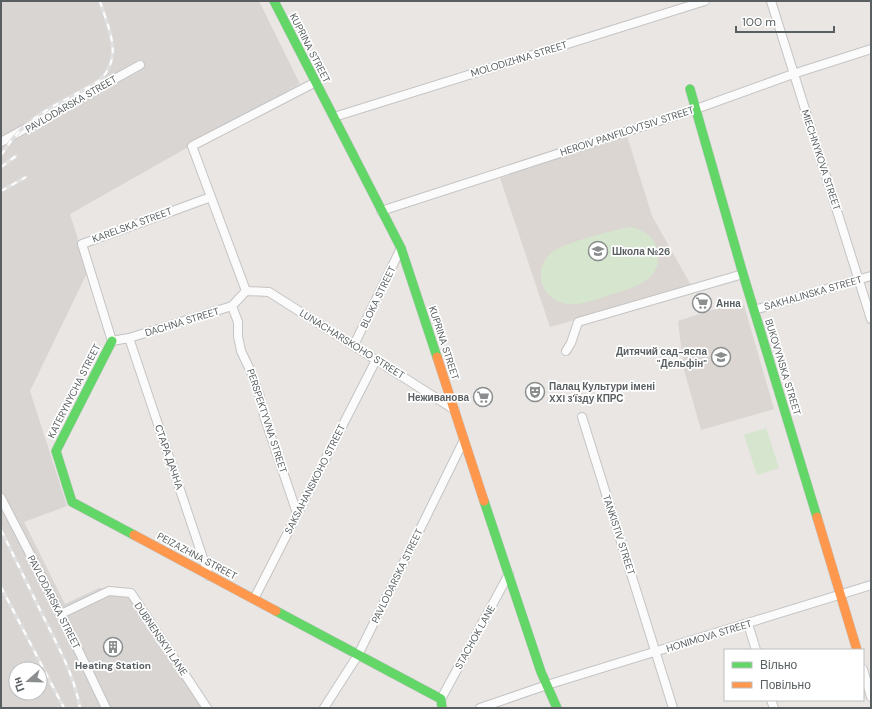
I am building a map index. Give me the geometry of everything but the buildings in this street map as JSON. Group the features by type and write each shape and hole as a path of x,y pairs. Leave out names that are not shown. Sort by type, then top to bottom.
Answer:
{"street":[{"name":"KUPRINA STREET","path":"274,1 381,211 402,248 541,672 557,708"},
{"name":"MOLODIZHNA STREET","path":"334,117 706,1"},
{"name":"MIECHNYKOVA STREET","path":"771,1 871,319"},
{"name":"HEROIV PANFILOVTSIV STREET","path":"381,211 696,109 793,74 871,49"},
{"name":"PAVLODARSKA STREET","path":"1,142 140,65"},
{"path":"246,291 192,146 316,82"},
{"name":"BUKOVYNSKA STREET","path":"690,89 743,274 842,595 857,649"},
{"name":"KARELSKA STREET","path":"112,341 82,244 211,197"},
{"name":"BLOKA STREET","path":"354,345 402,248"},
{"path":"566,351 571,343 578,322 743,274"},
{"name":"SAKHALINSKA STREET","path":"754,310 871,276"},
{"name":"DACHNA STREET","path":"112,341 129,338 232,306 246,291"},
{"name":"LUNACHARSKOHO STREET","path":"246,291 269,292 455,410"},
{"name":"PERSPEKTYVNA STREET","path":"232,306 238,322 238,336 241,351 251,372 260,397 265,419 298,513"},
{"name":"СТАРА ДАЧНА","path":"129,338 209,576"},
{"name":"KATERYNYCHA STREET","path":"56,451 112,341"},
{"name":"SAKSAHANSKOHO STREET","path":"254,599 376,360"},
{"name":"TANKISTIV STREET","path":"582,417 673,708"},
{"name":"PAVLODARSKA STREET","path":"324,708 358,655 464,440"},
{"name":"PEIZAZHNA STREET","path":"56,451 72,502 358,655 442,703"},
{"name":"PAVLODARSKA STREET","path":"1,498 61,614 106,708"},
{"name":"STACHOK LANE","path":"442,703 509,574"},
{"name":"HONIMOVA STREET","path":"480,708 547,685 871,585"},
{"name":"DUBNENSKYI LANE","path":"61,614 109,592 130,593 207,708"},
{"path":"748,624 756,649"},
{"path":"864,674 871,698"}],"shaded area":[{"path":"1,1 259,1 300,84 70,214 88,271 30,391 67,506 24,522 65,604 99,588 131,591 209,708 1,708"},
{"name":"Школа №26","path":"627,136 652,216 692,287 550,327 500,178"},
{"name":"Дитячий сад-ясла \"Дельфін\"","path":"733,305 744,305 774,409 701,430 684,370 678,321 708,311"}],"green space":[{"path":"631,227 647,234 656,244 658,260 656,269 645,281 636,286 577,304 566,304 557,301 544,288 541,280 541,271 544,262 556,249 576,241"},
{"path":"766,428 779,468 757,475 744,435"}],"railway":[{"path":"1,155 14,137 34,118 100,80 107,71 113,52 110,32 100,1"},
{"path":"1,167 16,156"},
{"path":"1,191 26,177"},
{"path":"1,530 63,656 75,687 80,708"},
{"path":"1,587 64,708"}],"traffic: fast":[{"path":"274,1 401,248 437,357"},
{"path":"690,89 743,274 817,517"},
{"path":"112,341 56,451 72,502 134,535"},
{"path":"484,501 541,672 557,708"},
{"path":"276,611 441,699 442,708"}],"traffic: slow":[{"path":"437,357 484,501"},
{"path":"817,517 857,649"},
{"path":"134,535 276,611"}],"place":[{"name":"Школа №26","path":"598,251"},
{"name":"Анна","path":"702,303"},
{"name":"Дитячий сад-ясла \"Дельфін\"","path":"721,357"},
{"name":"Палац Культури імені XXI з'їзду КПРС","path":"535,392"},
{"name":"Неживанова","path":"483,397"},
{"name":"Heating Station","path":"113,647"}]}
